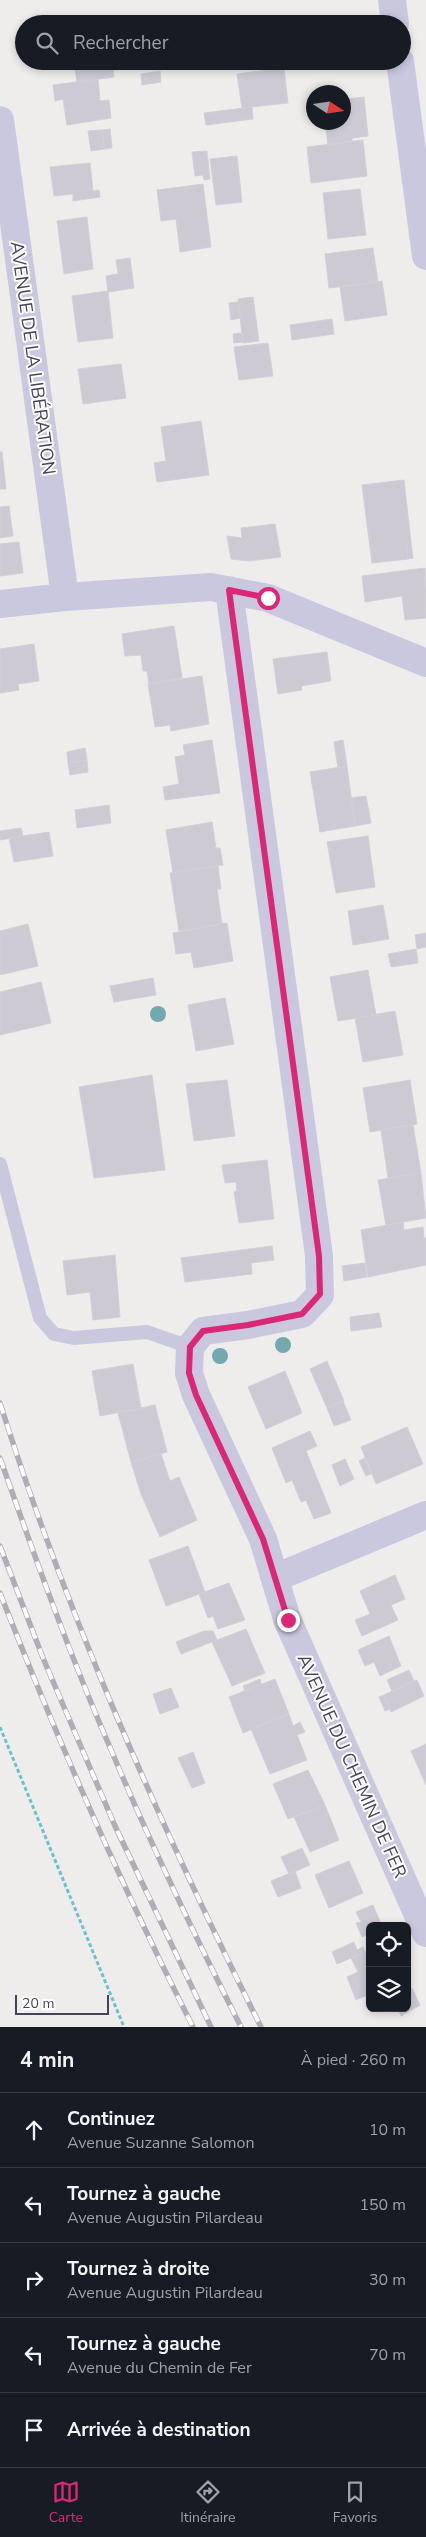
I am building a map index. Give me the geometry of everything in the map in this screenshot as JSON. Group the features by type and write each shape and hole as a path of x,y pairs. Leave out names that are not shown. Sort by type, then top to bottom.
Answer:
{"street":[{"path":"392,0 394,15"},
{"path":"401,70 426,256"},
{"name":"AVENUE DE LA LIBÉRATION","path":"0,120 65,597"},
{"path":"0,604 65,597 211,587 268,598 426,663"},
{"path":"190,1347 203,1331 248,1325 302,1314 320,1294 318,1246 229,590"},
{"name":"AVENUE DU CHEMIN DE FER","path":"190,1347 189,1373 196,1395 263,1539 288,1620 426,1933"},
{"path":"275,1578 426,1515"}],"lane":[{"path":"0,1164 40,1318 54,1334 74,1338 147,1332 190,1347"}],"path":[{"path":"0,1727 33,1811 124,2027"}],"building":[{"path":"75,70 113,70 114,77 77,82"},
{"path":"284,70 288,103 242,108 237,74"},
{"path":"160,71 161,82 142,85 141,74"},
{"path":"98,79 100,101 109,100 111,118 67,125 63,99 55,101 53,85"},
{"path":"364,97 368,136 352,138 352,142 328,145 326,130 351,130 351,99"},
{"path":"252,107 253,119 206,125 204,113"},
{"path":"110,129 112,148 105,149 102,130"},
{"path":"102,130 105,149 91,151 88,131"},
{"path":"363,140 367,176 311,183 307,147"},
{"path":"207,151 210,179 204,180 203,175 195,176 192,152"},
{"path":"237,156 242,202 216,205 210,159"},
{"path":"90,163 93,191 99,190 100,197 73,201 73,194 54,196 50,167"},
{"path":"203,184 211,247 180,252 176,219 161,221 157,190"},
{"path":"360,189 366,235 328,239 323,193"},
{"path":"87,217 93,269 64,274 57,221"},
{"path":"373,248 378,282 329,288 325,254"},
{"path":"130,258 134,288 108,292 106,276 118,274 116,260"},
{"path":"382,281 387,315 345,321 340,287"},
{"path":"108,291 113,338 78,342 72,296"},
{"path":"253,297 259,341 243,343 238,299"},
{"path":"238,302 240,318 231,320 229,303"},
{"path":"332,319 334,334 292,340 290,325"},
{"path":"242,333 243,342 234,343 233,334"},
{"path":"268,343 273,376 239,380 234,347"},
{"path":"121,364 126,398 83,404 78,369"},
{"path":"201,421 209,475 157,482 154,463 166,461 161,427"},
{"path":"0,452 2,452 6,489 0,489"},
{"path":"404,480 411,542 406,543 408,559 372,563 362,485"},
{"path":"9,506 13,536 0,538 0,507"},
{"path":"275,524 281,557 249,561 231,559 227,536 242,538 241,528"},
{"path":"19,542 23,573 0,576 0,544"},
{"path":"411,542 413,558 408,559 406,543"},
{"path":"425,568 426,618 405,620 402,596 365,602 362,576"},
{"path":"174,626 182,678 149,684 147,671 143,671 141,655 125,656 122,634"},
{"path":"34,644 39,681 18,684 19,690 0,693 0,649"},
{"path":"327,652 331,681 301,686 302,690 278,694 273,659"},
{"path":"202,676 209,724 171,731 170,725 155,727 148,684"},
{"path":"212,740 220,793 165,800 163,787 179,784 175,757 185,755 183,745"},
{"path":"343,740 347,766 338,768 334,742"},
{"path":"85,748 87,760 68,763 67,752"},
{"path":"87,760 88,772 70,775 68,763"},
{"path":"347,766 355,826 320,832 310,772"},
{"path":"366,796 371,823 355,826 351,798"},
{"path":"109,805 111,823 77,828 75,810"},
{"path":"212,822 216,848 220,848 223,865 173,873 166,830"},
{"path":"21,828 23,836 0,840 0,831"},
{"path":"49,832 53,856 14,862 9,838"},
{"path":"368,836 375,887 336,893 327,842"},
{"path":"218,866 221,889 217,889 222,924 179,931 170,873"},
{"path":"383,905 389,939 353,945 348,911"},
{"path":"227,923 233,961 194,968 191,952 176,954 173,933"},
{"path":"28,924 38,966 0,975 0,931"},
{"path":"426,933 426,947 417,949 415,935"},
{"path":"416,949 418,963 391,967 388,954"},
{"path":"368,970 376,1015 338,1021 330,977"},
{"path":"153,978 156,995 114,1002 110,986"},
{"path":"41,982 51,1023 0,1035 0,992"},
{"path":"225,998 234,1044 196,1051 188,1005"},
{"path":"395,1011 403,1055 363,1062 355,1018"},
{"path":"152,1075 165,1170 94,1178 79,1087"},
{"path":"227,1080 235,1136 194,1141 186,1084"},
{"path":"410,1080 417,1124 370,1132 363,1088"},
{"path":"413,1125 421,1173 388,1178 381,1130"},
{"path":"267,1160 274,1219 239,1223 234,1192 237,1191 236,1182 225,1183 222,1165"},
{"path":"421,1173 426,1218 386,1225 378,1180"},
{"path":"403,1222 404,1230 423,1227 424,1238 426,1238 426,1265 368,1277 361,1230"},
{"path":"272,1246 274,1260 251,1263 252,1274 185,1282 181,1258"},
{"path":"115,1255 120,1317 93,1320 90,1292 67,1295 63,1261"},
{"path":"365,1263 367,1277 344,1281 342,1266"},
{"path":"379,1313 382,1327 351,1331 350,1317"},
{"path":"327,1361 344,1401 327,1408 310,1369"},
{"path":"133,1364 141,1408 100,1416 92,1371"},
{"path":"285,1371 302,1413 266,1429 248,1387"},
{"path":"343,1401 351,1420 334,1426 327,1408"},
{"path":"155,1405 167,1452 131,1462 118,1413"},
{"path":"407,1427 423,1464 376,1484 361,1447"},
{"path":"310,1431 317,1446 306,1451 331,1513 314,1519 306,1500 301,1502 292,1480 286,1483 272,1448"},
{"path":"161,1454 170,1481 179,1477 197,1520 160,1537 141,1494 131,1462"},
{"path":"365,1458 371,1474 366,1476 359,1461"},
{"path":"345,1459 354,1479 340,1486 332,1465"},
{"path":"188,1546 205,1592 166,1606 149,1560"},
{"path":"395,1575 405,1599 391,1605 398,1620 362,1636 355,1620 370,1614 360,1591"},
{"path":"229,1583 245,1620 218,1629 213,1616 208,1618 199,1594"},
{"path":"246,1629 265,1673 232,1686 212,1642"},
{"path":"204,1631 213,1631 217,1640 181,1654 176,1642"},
{"path":"389,1636 401,1666 380,1676 374,1662 365,1666 358,1650"},
{"path":"409,1670 414,1681 392,1691 387,1680"},
{"path":"260,1679 261,1684 245,1691 243,1686"},
{"path":"275,1679 289,1714 243,1733 229,1697"},
{"path":"417,1680 424,1696 391,1712 384,1695"},
{"path":"171,1688 179,1707 160,1714 153,1694"},
{"path":"384,1695 390,1709 385,1711 379,1697"},
{"path":"289,1714 293,1726 300,1722 305,1732 297,1735 307,1760 270,1774 251,1729"},
{"path":"426,1744 426,1785 411,1751"},
{"path":"193,1752 205,1783 192,1788 178,1758"},
{"path":"308,1770 325,1805 288,1819 273,1784"},
{"path":"325,1805 339,1840 310,1852 294,1817"},
{"path":"302,1848 310,1865 289,1874 281,1857"},
{"path":"349,1861 363,1893 329,1908 315,1875"},
{"path":"295,1871 301,1888 278,1897 271,1881"},
{"path":"373,1905 380,1922 366,1922 366,1935 362,1937 356,1923 361,1922 356,1912"},
{"path":"354,1942 357,1950 363,1947 365,1952 337,1964 332,1952"},
{"path":"366,1952 366,1996 356,2000 347,1977 358,1972 351,1958"},
{"path":"411,1989 420,2005 411,2010"},
{"path":"400,2012 408,2012 401,2016"}],"railway":[{"path":"0,1403 55,1563 118,1720 187,1875 261,2027"},
{"path":"0,1458 53,1606 127,1787 190,1925 241,2027"},
{"path":"0,1546 43,1658 115,1826 211,2027"},
{"path":"0,1593 44,1703 91,1812 166,1974 193,2027"}],"route":[{"path":"268,598 229,590 319,1256 320,1294 302,1314 248,1325 203,1331 190,1347 189,1373 196,1395 263,1539 288,1620"}]}
